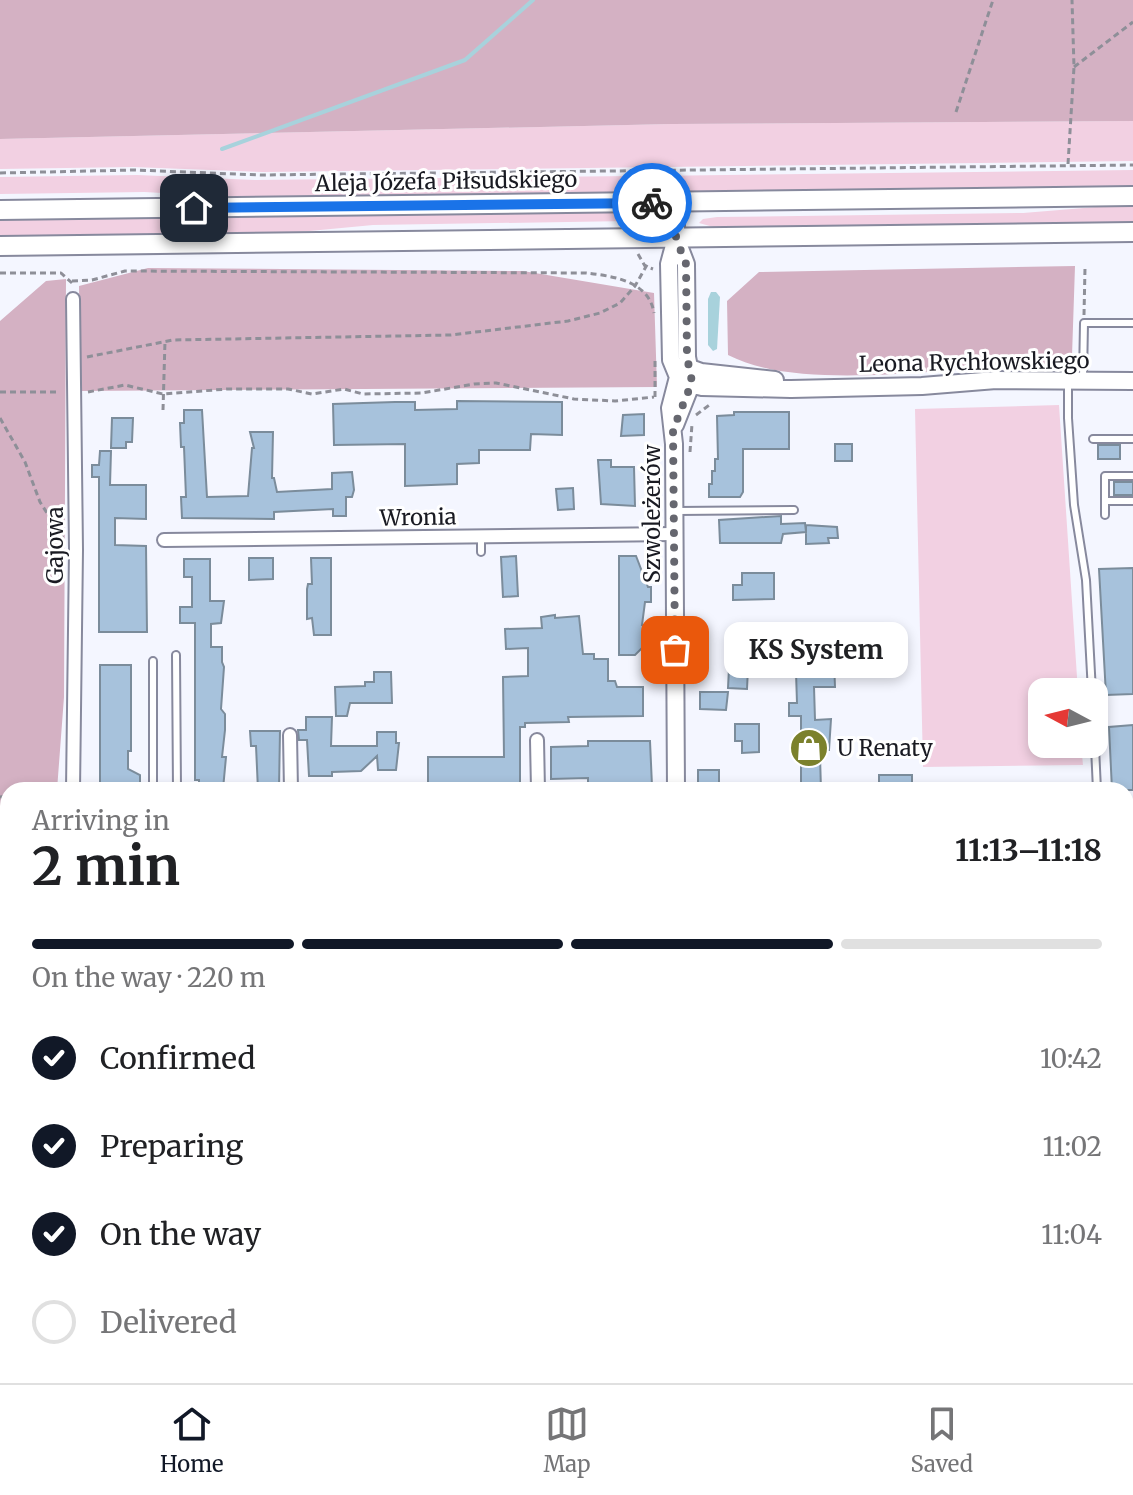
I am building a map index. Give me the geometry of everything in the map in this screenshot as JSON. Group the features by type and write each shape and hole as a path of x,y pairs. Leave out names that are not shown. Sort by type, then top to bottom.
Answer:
{"main road":[{"name":"Aleja Józefa Piłsudskiego","path":"0,210 1133,196"},
{"path":"0,246 1133,232"}],"street":[{"name":"Szwoleżerów","path":"676,203 676,238 669,264 671,360 687,377"},
{"name":"Gajowa","path":"73,299 76,550 73,782"},
{"name":"Leona Rychłowskiego","path":"687,377 701,372 816,386 922,386 996,380 1133,381"},
{"name":"Szwoleżerów","path":"676,782 674,511 668,430 670,408 664,398 687,377"},
{"name":"Szwoleżerów","path":"668,430 679,410 687,377"},
{"name":"Wronia","path":"164,540 674,534"},
{"path":"290,735 291,782"},
{"path":"537,740 538,782"}],"lane":[{"path":"1091,678 1086,580 1074,505 1068,418 1084,323 1133,323"},
{"path":"1093,439 1133,439"},
{"path":"1105,515 1105,476 1133,476"},
{"path":"1106,501 1133,501"},
{"path":"674,511 794,510"},
{"path":"481,535 481,552"},
{"path":"176,655 177,782"},
{"path":"153,661 153,782"},
{"path":"1096,758 1097,782"}],"path":[{"path":"956,112 993,0"},
{"path":"1068,165 1068,124 1074,67 1072,0"},
{"path":"1074,67 1133,22"},
{"path":"0,173 135,170 260,175 1133,165"},
{"path":"637,171 638,193"},
{"path":"644,171 645,193"},
{"path":"638,254 657,272"},
{"path":"73,357 98,357 165,341 475,333 592,315 620,303 647,265"},
{"path":"1084,323 1085,268"},
{"path":"0,273 61,273 72,281 92,280 125,271 586,273 615,277 642,289 652,301 654,313"},
{"path":"72,281 73,299"},
{"path":"163,410 165,341"},
{"path":"0,392 101,391 125,385 163,394 227,389 288,389 312,394 344,389 363,394 422,393 496,383 574,399 615,401 664,398 655,352"},
{"path":"0,418 25,462 40,502 60,535 76,550"}],"shaded area":[{"path":"0,0 1133,0 1133,121 671,124 0,139"},
{"path":"1133,121 1133,161 263,172 133,167 0,169 0,139 671,124"},
{"path":"1133,170 1133,187 647,193 650,176"},
{"path":"137,175 255,180 633,176 633,193 254,198 144,192 0,194 0,177"},
{"path":"1133,204 1133,223 717,228 699,223 703,219 717,217 1023,213"},
{"path":"628,211 628,221 373,225 299,232 0,236 0,219"},
{"path":"1075,266 1072,356 1066,369 1000,368 821,375 787,372 728,355 727,301 759,272"},
{"path":"148,268 523,271 654,293 657,387 80,391 79,286"},
{"path":"66,279 64,697 58,782 0,782 0,321 46,281"},
{"path":"1059,405 1077,678 1028,678 1028,758 1082,758 1083,765 923,767 915,409"}],"water":[{"path":"711,292 716,292 720,297 717,349 713,351 708,345 708,299"}],"building":[{"path":"457,401 562,402 562,435 531,434 530,450 479,450 479,463 457,464 457,484 405,486 405,444 334,445 333,404 415,402 415,410 457,409"},
{"path":"184,410 202,410 207,497 248,496 254,448 250,432 273,432 272,478 277,492 332,489 332,473 352,472 354,490 352,497 346,497 346,516 333,516 333,509 274,512 274,519 182,518 181,497 186,497 180,423 184,423"},
{"path":"734,412 789,412 789,449 743,449 743,492 740,497 709,497 712,471 715,471 715,459 718,459 717,416 734,415"},
{"path":"644,414 644,435 621,436 623,415"},
{"path":"112,418 133,418 132,442 126,442 126,448 111,448"},
{"path":"835,444 852,444 852,461 835,461"},
{"path":"1098,445 1120,445 1120,459 1098,459"},
{"path":"100,451 111,451 110,485 146,485 146,519 115,518 115,545 146,546 147,632 99,632 99,477 92,477 92,465 99,465"},
{"path":"598,460 611,460 611,467 634,467 635,506 601,504"},
{"path":"1114,482 1133,482 1133,495 1114,495"},
{"path":"573,488 574,509 558,510 556,489"},
{"path":"781,516 781,524 805,523 806,532 783,534 781,543 720,543 719,520"},
{"path":"806,525 837,527 838,538 828,538 829,543 806,544"},
{"path":"516,556 518,596 503,597 501,557"},
{"path":"619,556 636,556 648,587 651,587 651,602 645,602 642,625 651,625 651,639 635,655 619,655"},
{"path":"249,558 273,558 273,579 249,580"},
{"path":"311,558 331,558 331,635 314,635 312,618 307,619 307,589 308,584 312,584"},
{"path":"184,559 210,559 210,601 224,601 221,623 211,624 211,647 222,647 224,667 221,709 225,714 224,782 195,780 195,623 180,623 180,607 192,607 192,577 184,577"},
{"path":"1133,568 1133,694 1108,695 1099,569"},
{"path":"742,573 774,573 774,599 733,600 733,585 742,585"},
{"path":"579,616 583,654 594,654 594,659 608,659 608,681 615,681 617,687 643,687 643,716 568,717 569,722 525,723 525,727 520,727 520,782 428,782 428,757 504,757 503,677 528,676 528,648 506,649 505,629 542,628 541,617"},
{"path":"834,660 835,687 814,687 815,720 831,719 829,750 822,750 820,756 821,782 801,782 801,716 789,716 789,703 797,703 796,672 822,671 821,661"},
{"path":"100,665 131,665 131,751 128,751 128,769 140,775 140,782 100,782"},
{"path":"729,668 748,668 747,689 728,688"},
{"path":"374,672 391,672 392,703 350,703 347,716 336,716 335,687 365,686 365,682 374,682"},
{"path":"700,692 728,692 726,710 700,709"},
{"path":"306,717 332,717 331,746 377,746 377,732 396,732 396,743 399,743 396,770 378,770 377,756 361,771 309,776 307,740 299,740 298,730 306,730"},
{"path":"735,724 759,724 759,752 742,753 742,741 735,741"},
{"path":"1133,725 1133,782 1112,782 1109,727"},
{"path":"250,731 280,731 279,782 258,782 256,746 251,746"},
{"path":"588,741 650,741 652,782 551,779 551,747 588,746"},
{"path":"698,770 719,770 719,782 698,782"},
{"path":"879,775 912,775 912,782 879,782"}],"waterway":[{"path":"222,149 465,60 533,0"}],"way so far":[{"path":"652,203 676,203 676,238 686,264 687,362 692,386 679,410 673,430 675,650"}],"place":[{"name":"KS System","path":"675,650"},
{"name":"U Renaty","path":"809,748"}],"route":[{"path":"194,208 652,203"}]}
